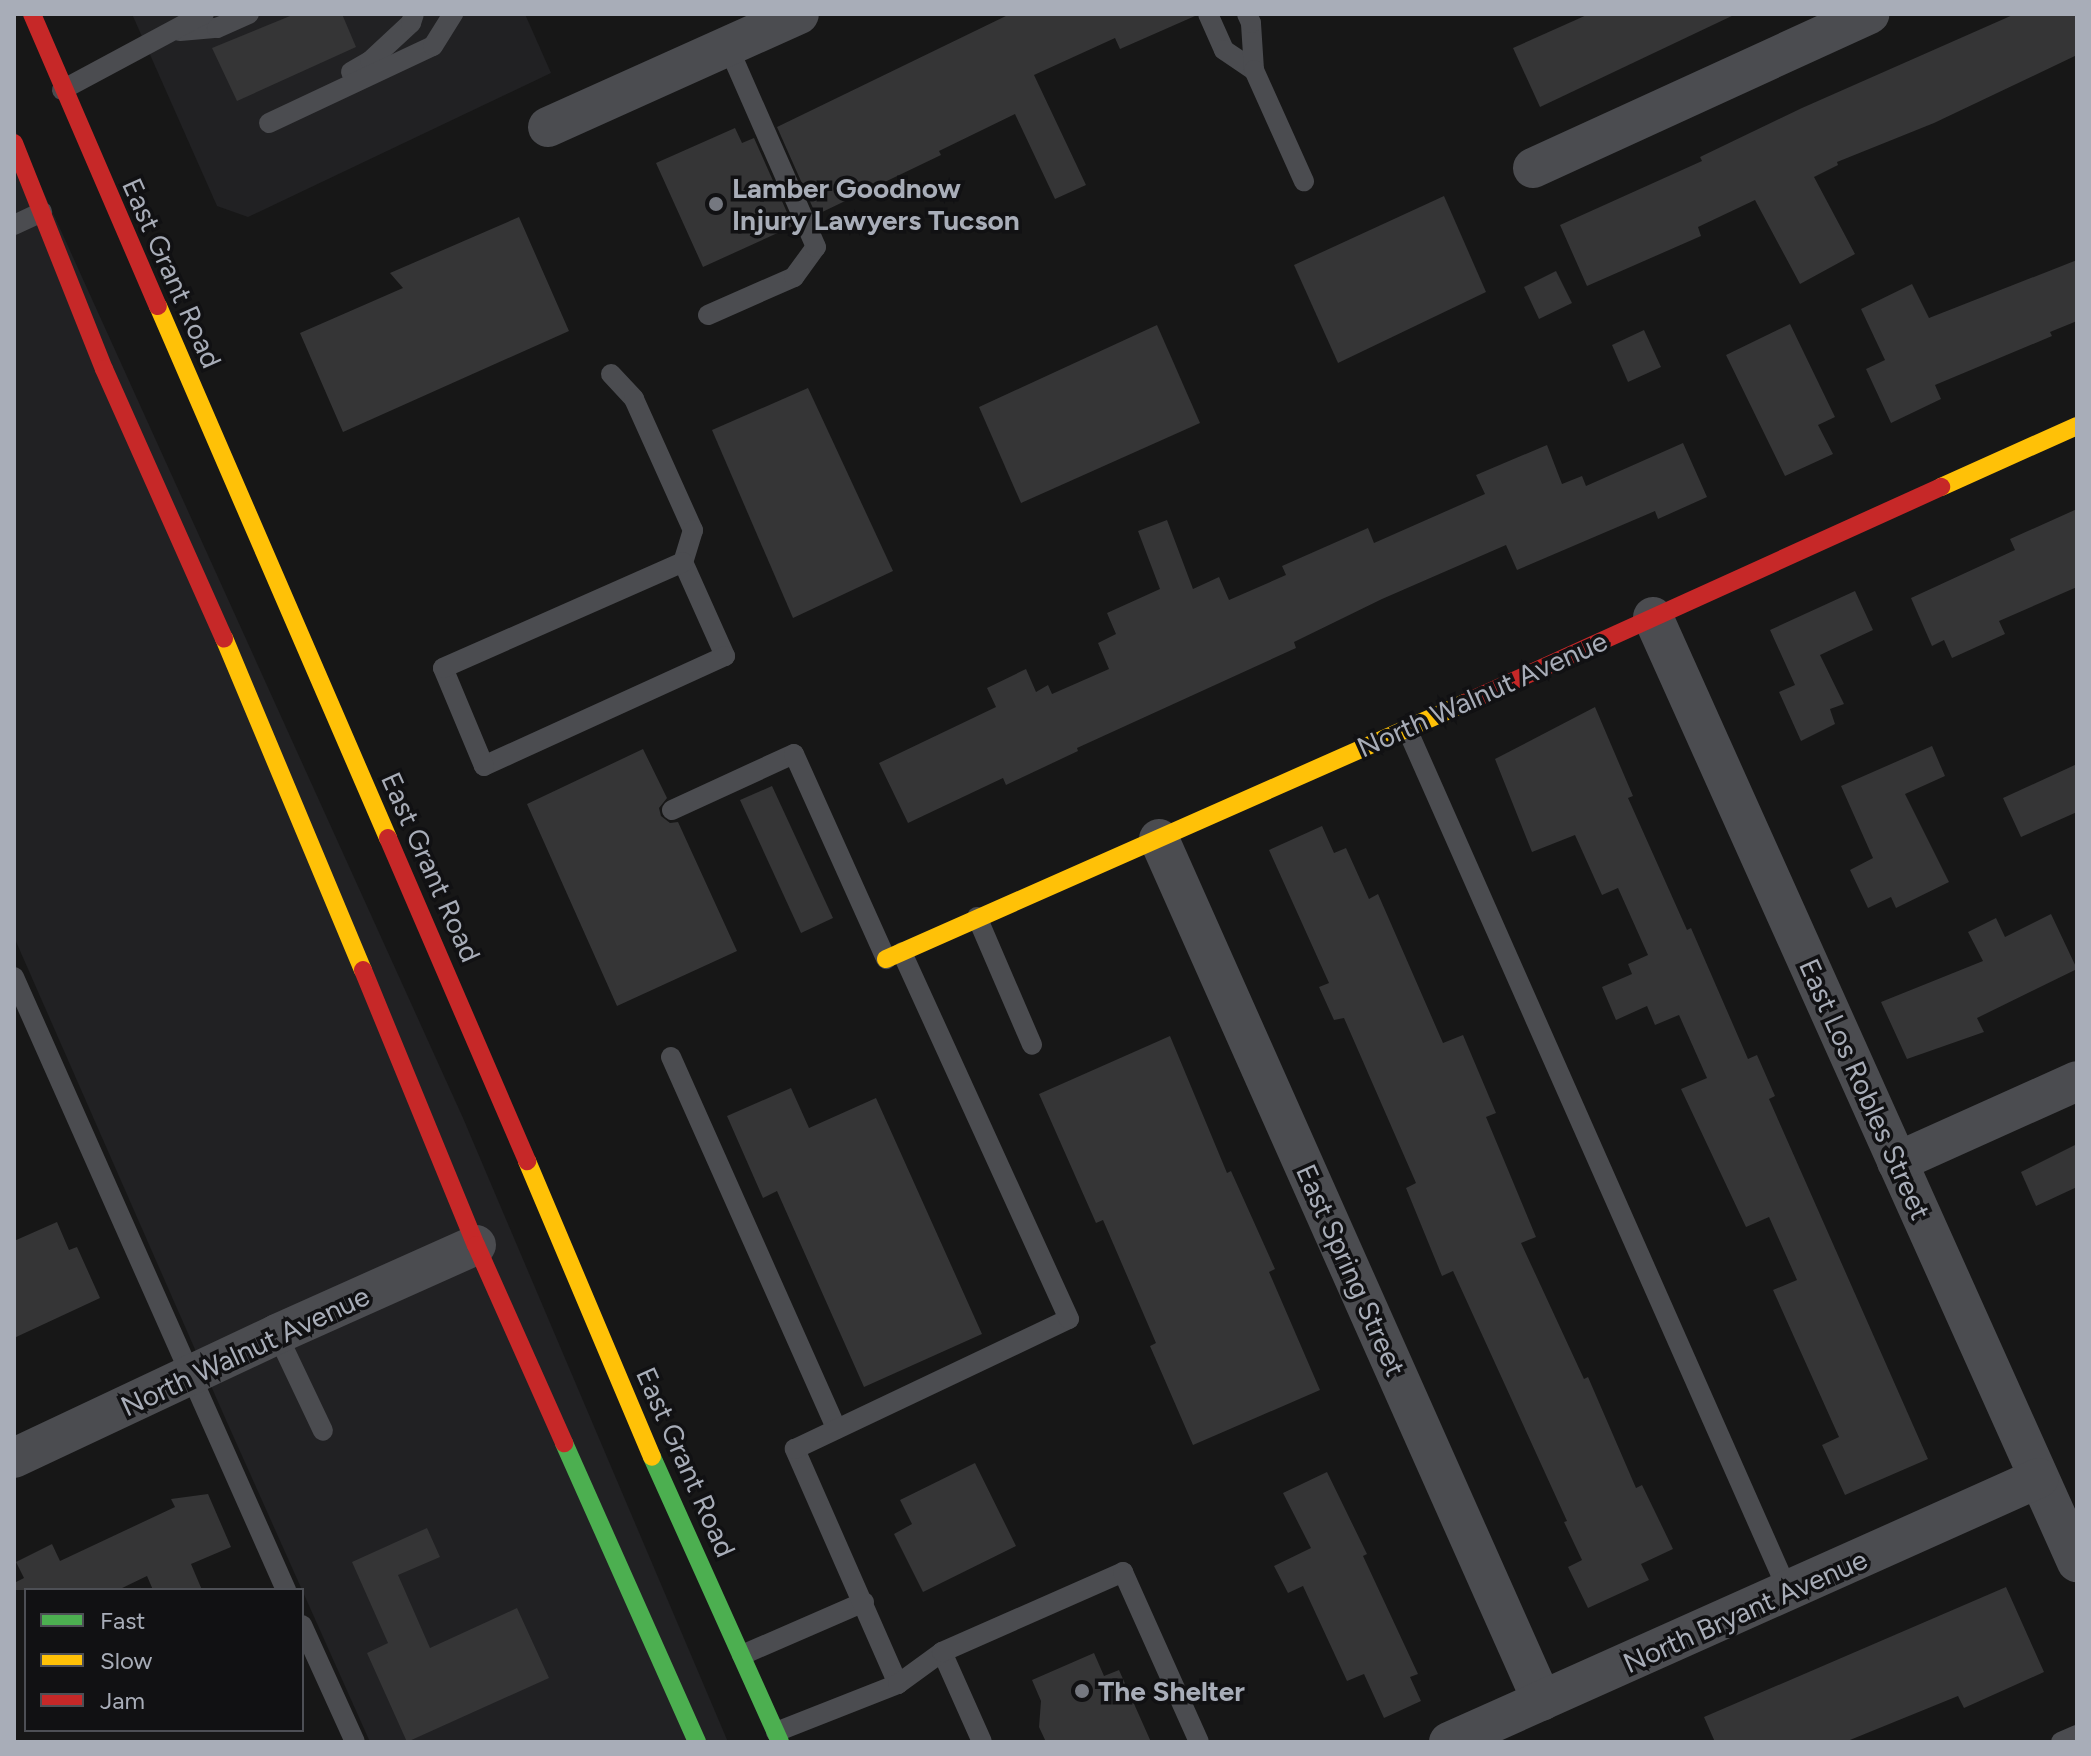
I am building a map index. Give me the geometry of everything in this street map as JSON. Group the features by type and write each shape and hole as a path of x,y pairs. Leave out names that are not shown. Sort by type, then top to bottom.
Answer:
{"main road":[{"name":"East Grant Road","path":"32,14 62,90 506,1111 618,1380 778,1737"},
{"path":"14,143 104,369 253,703 476,1245 697,1742"},
{"name":"North Walnut Avenue","path":"894,955 1407,729 2077,426"}],"street":[{"path":"548,127 799,14"},
{"path":"1533,168 1869,14"},
{"name":"East Los Robles Street","path":"1653,617 2077,1562"},
{"name":"East Spring Street","path":"1159,839 1542,1701"},
{"path":"1897,1162 2077,1081"},
{"name":"North Walnut Avenue","path":"14,1458 277,1334 476,1245"},
{"name":"North Bryant Avenue","path":"1449,1742 1789,1593 2039,1478"}],"lane":[{"path":"62,90 204,14"},
{"path":"167,32 217,28 249,14"},
{"path":"414,14 411,23 370,61 269,123 433,46 453,14"},
{"path":"1208,14 1224,50 1254,70"},
{"path":"1247,14 1251,23 1254,70 1304,181"},
{"path":"708,315 794,277 816,247 728,47"},
{"path":"14,225 42,212"},
{"path":"611,374 634,399 693,530 683,562 725,656 484,766 443,668 683,562"},
{"path":"1407,729 1789,1593"},
{"path":"672,810 794,754 1069,1319 795,1449 898,1684"},
{"path":"977,917 1032,1045"},
{"path":"14,977 285,1588"},
{"path":"671,1057 837,1429"},
{"path":"277,1334 323,1431"},
{"path":"778,1737 898,1684 942,1652 1123,1572 1199,1742"},
{"path":"742,1655 864,1602"},
{"path":"304,1629 355,1742"},
{"path":"942,1652 982,1742"},
{"path":"2061,1742 2077,1735"}],"shaded area":[{"path":"132,14 525,14 551,73 248,217 217,206"},
{"path":"14,127 463,1118 728,1742 370,1742 14,937"}],"building":[{"path":"295,14 342,14 356,47 237,101 212,48"},
{"path":"1010,14 1195,16 1120,49 1115,38 1034,75 1086,185 1055,199 1015,114 939,151 941,155 816,215 777,127"},
{"path":"1589,14 1736,14 1540,107 1513,48"},
{"path":"2015,14 2077,14 2077,55 1934,123 1837,162 1838,165 1814,177 1855,254 1800,284 1755,200 1698,227 1701,236 1587,286 1560,225 1702,161 1700,157 1802,108"},
{"path":"735,128 742,143 754,138 793,226 703,267 656,163"},
{"path":"1444,196 1486,292 1338,363 1294,265"},
{"path":"519,217 569,331 343,432 300,333 403,288 390,273"},
{"path":"2077,260 2077,321 2050,332 2052,336 1935,385 1941,399 1891,423 1866,369 1885,360 1861,309 1912,284 1929,318"},
{"path":"1556,271 1572,303 1539,319 1524,287"},
{"path":"1790,324 1835,417 1818,425 1833,454 1785,476 1726,355"},
{"path":"1157,325 1200,423 1021,503 979,407"},
{"path":"1644,330 1661,367 1628,382 1612,345"},
{"path":"808,388 893,571 793,618 712,430"},
{"path":"1683,443 1707,497 1658,519 1655,511 1517,570 1506,545 1382,599 1294,642 1296,648 1077,748 1078,751 1006,785 1003,778 908,823 879,763 996,707 987,688 1026,669 1036,692 1048,685 1052,694 1109,669 1098,643 1116,634 1107,613 1160,589 1138,531 1167,520 1193,589 1219,577 1229,600 1286,575 1282,566 1368,528 1374,543 1485,494 1476,475 1547,445 1562,484 1582,476 1586,486"},
{"path":"2077,509 2077,587 1999,621 2005,634 1952,658 1944,640 1932,646 1911,598 2015,550 2010,539"},
{"path":"1855,591 1873,630 1820,655 1844,704 1830,709 1835,724 1801,741 1779,692 1795,685 1770,630"},
{"path":"1595,707 1633,796 1628,798 1687,930 1691,928 1748,1059 1757,1055 1775,1096 1769,1099 1928,1459 1845,1495 1822,1445 1839,1437 1773,1290 1797,1280 1769,1217 1746,1227 1681,1089 1707,1078 1679,1015 1655,1025 1647,1006 1616,1020 1602,987 1632,974 1628,964 1648,955 1618,888 1602,895 1575,835 1532,852 1495,759"},
{"path":"1932,746 1945,776 1905,794 1949,882 1896,908 1891,897 1868,908 1850,870 1873,858 1841,786"},
{"path":"643,749 667,798 659,808 661,816 670,823 678,822 737,951 617,1006 527,804"},
{"path":"2077,764 2077,812 2021,837 2003,798"},
{"path":"772,786 833,918 801,933 740,800"},
{"path":"1322,826 1334,853 1346,848 1369,899 1378,894 1443,1043 1463,1035 1496,1113 1486,1117 1536,1237 1521,1243 1584,1379 1588,1377 1636,1488 1642,1485 1673,1549 1641,1564 1649,1580 1588,1608 1568,1567 1582,1560 1564,1522 1567,1521 1453,1271 1442,1276 1406,1188 1416,1183 1344,1018 1334,1020 1319,987 1329,983 1269,850"},
{"path":"2051,914 2077,969 1977,1018 1984,1032 1907,1059 1881,1002 1983,961 1968,932 1996,918 2005,937"},
{"path":"1170,1036 1227,1173 1231,1171 1275,1269 1269,1272 1320,1390 1193,1445 1150,1346 1156,1343 1103,1220 1096,1223 1039,1094"},
{"path":"791,1088 809,1128 876,1098 982,1334 864,1387 777,1191 763,1198 727,1116"},
{"path":"2077,1144 2077,1187 2036,1206 2021,1172"},
{"path":"57,1222 69,1250 77,1247 100,1298 14,1338 14,1241"},
{"path":"975,1463 1016,1546 923,1592 894,1534 912,1524 900,1500"},
{"path":"1327,1472 1367,1554 1363,1556 1418,1674 1410,1677 1421,1701 1384,1718 1364,1674 1347,1681 1303,1586 1288,1593 1274,1566 1311,1548 1283,1493"},
{"path":"208,1494 231,1547 191,1564 201,1588 152,1588 147,1576 122,1588 14,1590 14,1583 24,1578 16,1562 52,1544 60,1561 175,1507 171,1499"},
{"path":"427,1528 440,1557 398,1575 430,1648 517,1608 549,1678 407,1742 367,1653 388,1643 352,1562"},
{"path":"2006,1587 2044,1672 1964,1708 1958,1696 1845,1742 1715,1742 1704,1717"},
{"name":"The Shelter","path":"1094,1653 1104,1676 1119,1670 1151,1742 1046,1742 1039,1727 1041,1701 1032,1680"}],"traffic: fast":[{"path":"564,1443 697,1742"},
{"path":"652,1457 780,1742"}],"traffic: slow":[{"path":"158,306 388,838"},
{"path":"1941,487 2077,426"},
{"path":"224,638 363,970"},
{"path":"886,959 1465,703"},
{"path":"527,1161 652,1457"}],"traffic: jam":[{"path":"32,14 158,306"},
{"path":"14,143 104,369 224,638"},
{"path":"1465,703 1941,487"},
{"path":"388,838 527,1161"},
{"path":"363,970 476,1245 564,1443"}],"place":[{"name":"Lamber Goodnow Injury Lawyers Tucson","path":"716,204"},
{"name":"The Shelter","path":"1082,1691"}]}
